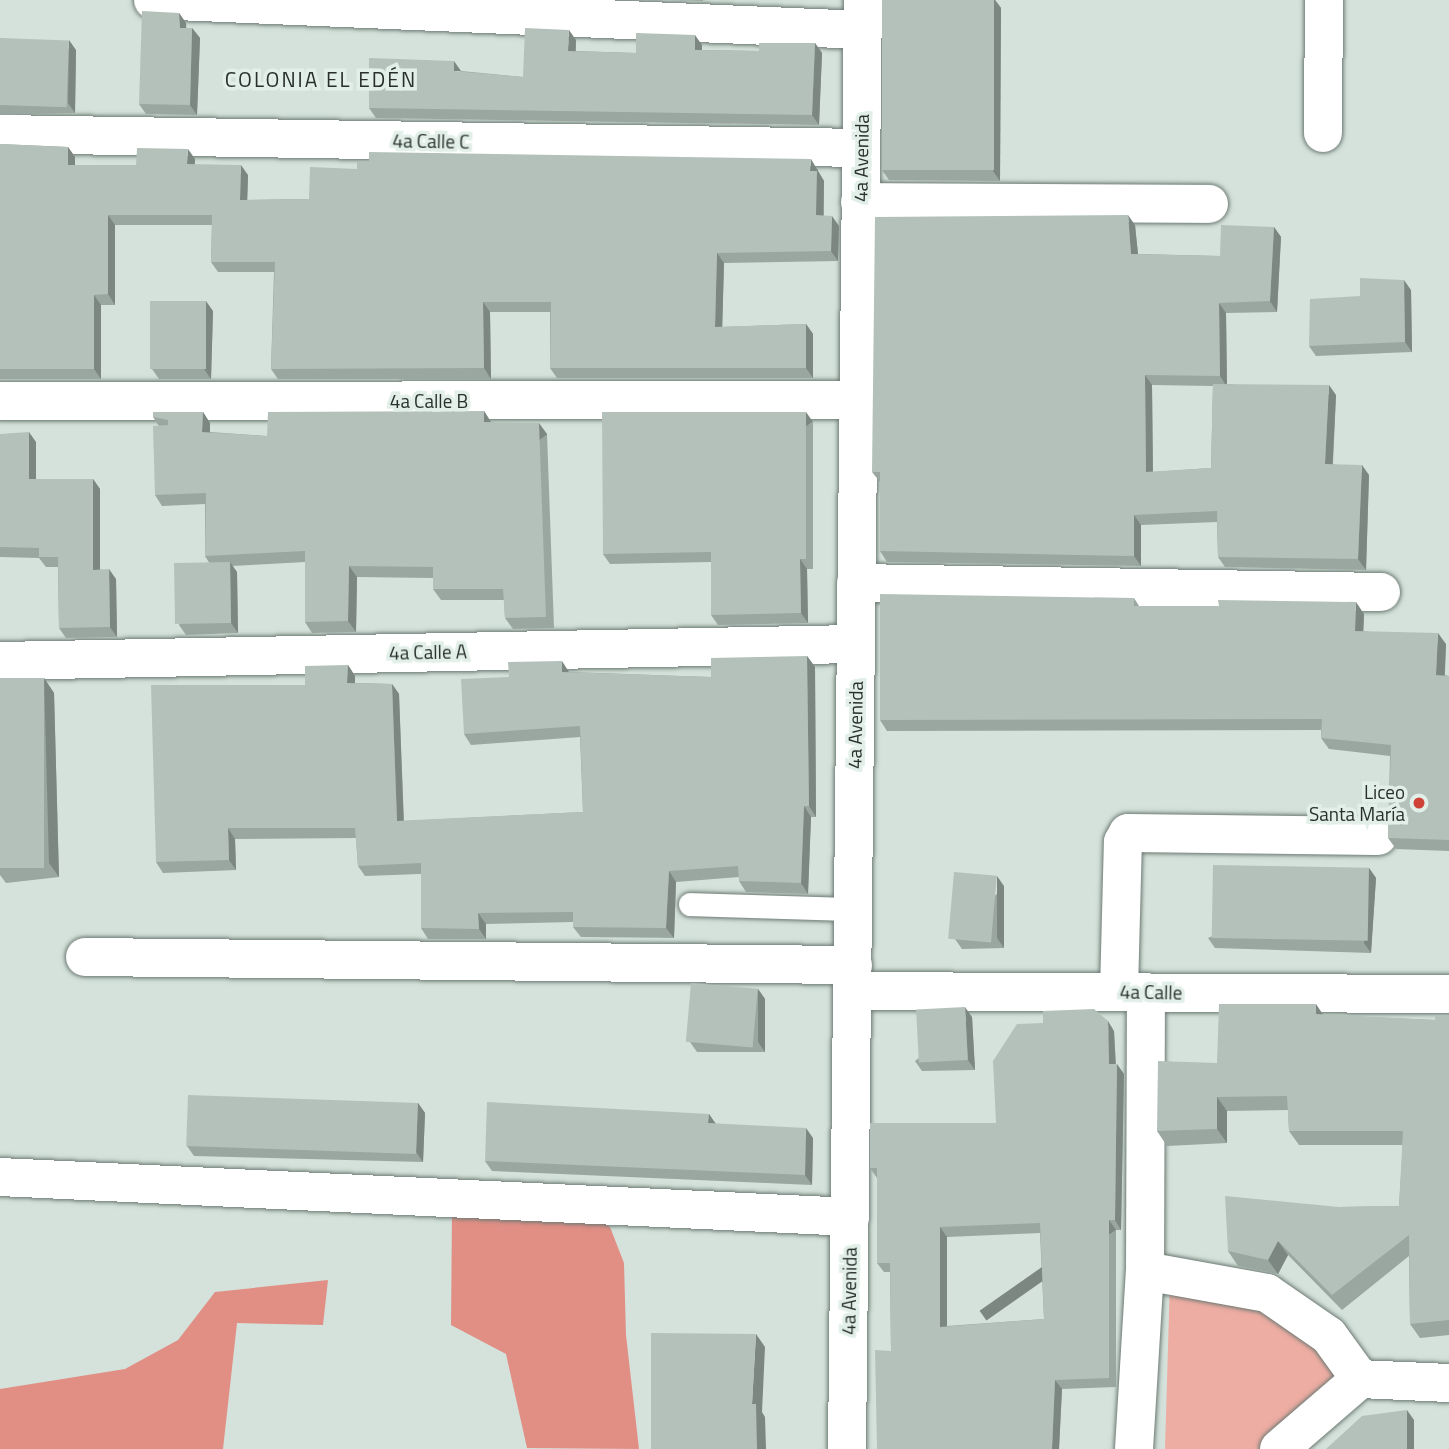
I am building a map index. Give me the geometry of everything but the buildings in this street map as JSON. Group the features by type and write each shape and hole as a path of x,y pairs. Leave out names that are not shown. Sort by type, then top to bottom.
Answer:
{"street":[{"path":"1323,132 1324,0"},
{"path":"153,1 863,15"},
{"name":"4a Avenida","path":"847,1449 863,15"},
{"name":"4a Calle C","path":"0,134 861,148"},
{"path":"860,202 1209,204"},
{"name":"4a Calle B","path":"0,401 858,400"},
{"path":"856,583 1381,592"},
{"name":"4a Calle A","path":"0,661 856,644"},
{"path":"1134,1449 1145,1272 1124,842 1128,833 1378,836"},
{"name":"4a Calle","path":"85,957 853,978 1133,991 1449,994"},
{"path":"0,1177 850,1217"},
{"path":"1145,1272 1267,1293 1329,1336 1360,1379"},
{"path":"1279,1449 1360,1379 1449,1383"}],"lane":[{"path":"690,904 853,909"}],"shaded area":[{"path":"452,1211 598,1219 610,1227 624,1263 626,1335 639,1449 527,1448 506,1354 451,1325"},
{"path":"1170,1279 1252,1286 1370,1379 1260,1449 1165,1449"},
{"path":"328,1280 323,1325 237,1323 223,1449 0,1449 0,1389 125,1369 178,1340 215,1292"}],"place":[{"name":"Liceo Santa María","path":"1419,803"}],"district":[{"name":"COLONIA EL EDÉN","path":"321,79"}]}
